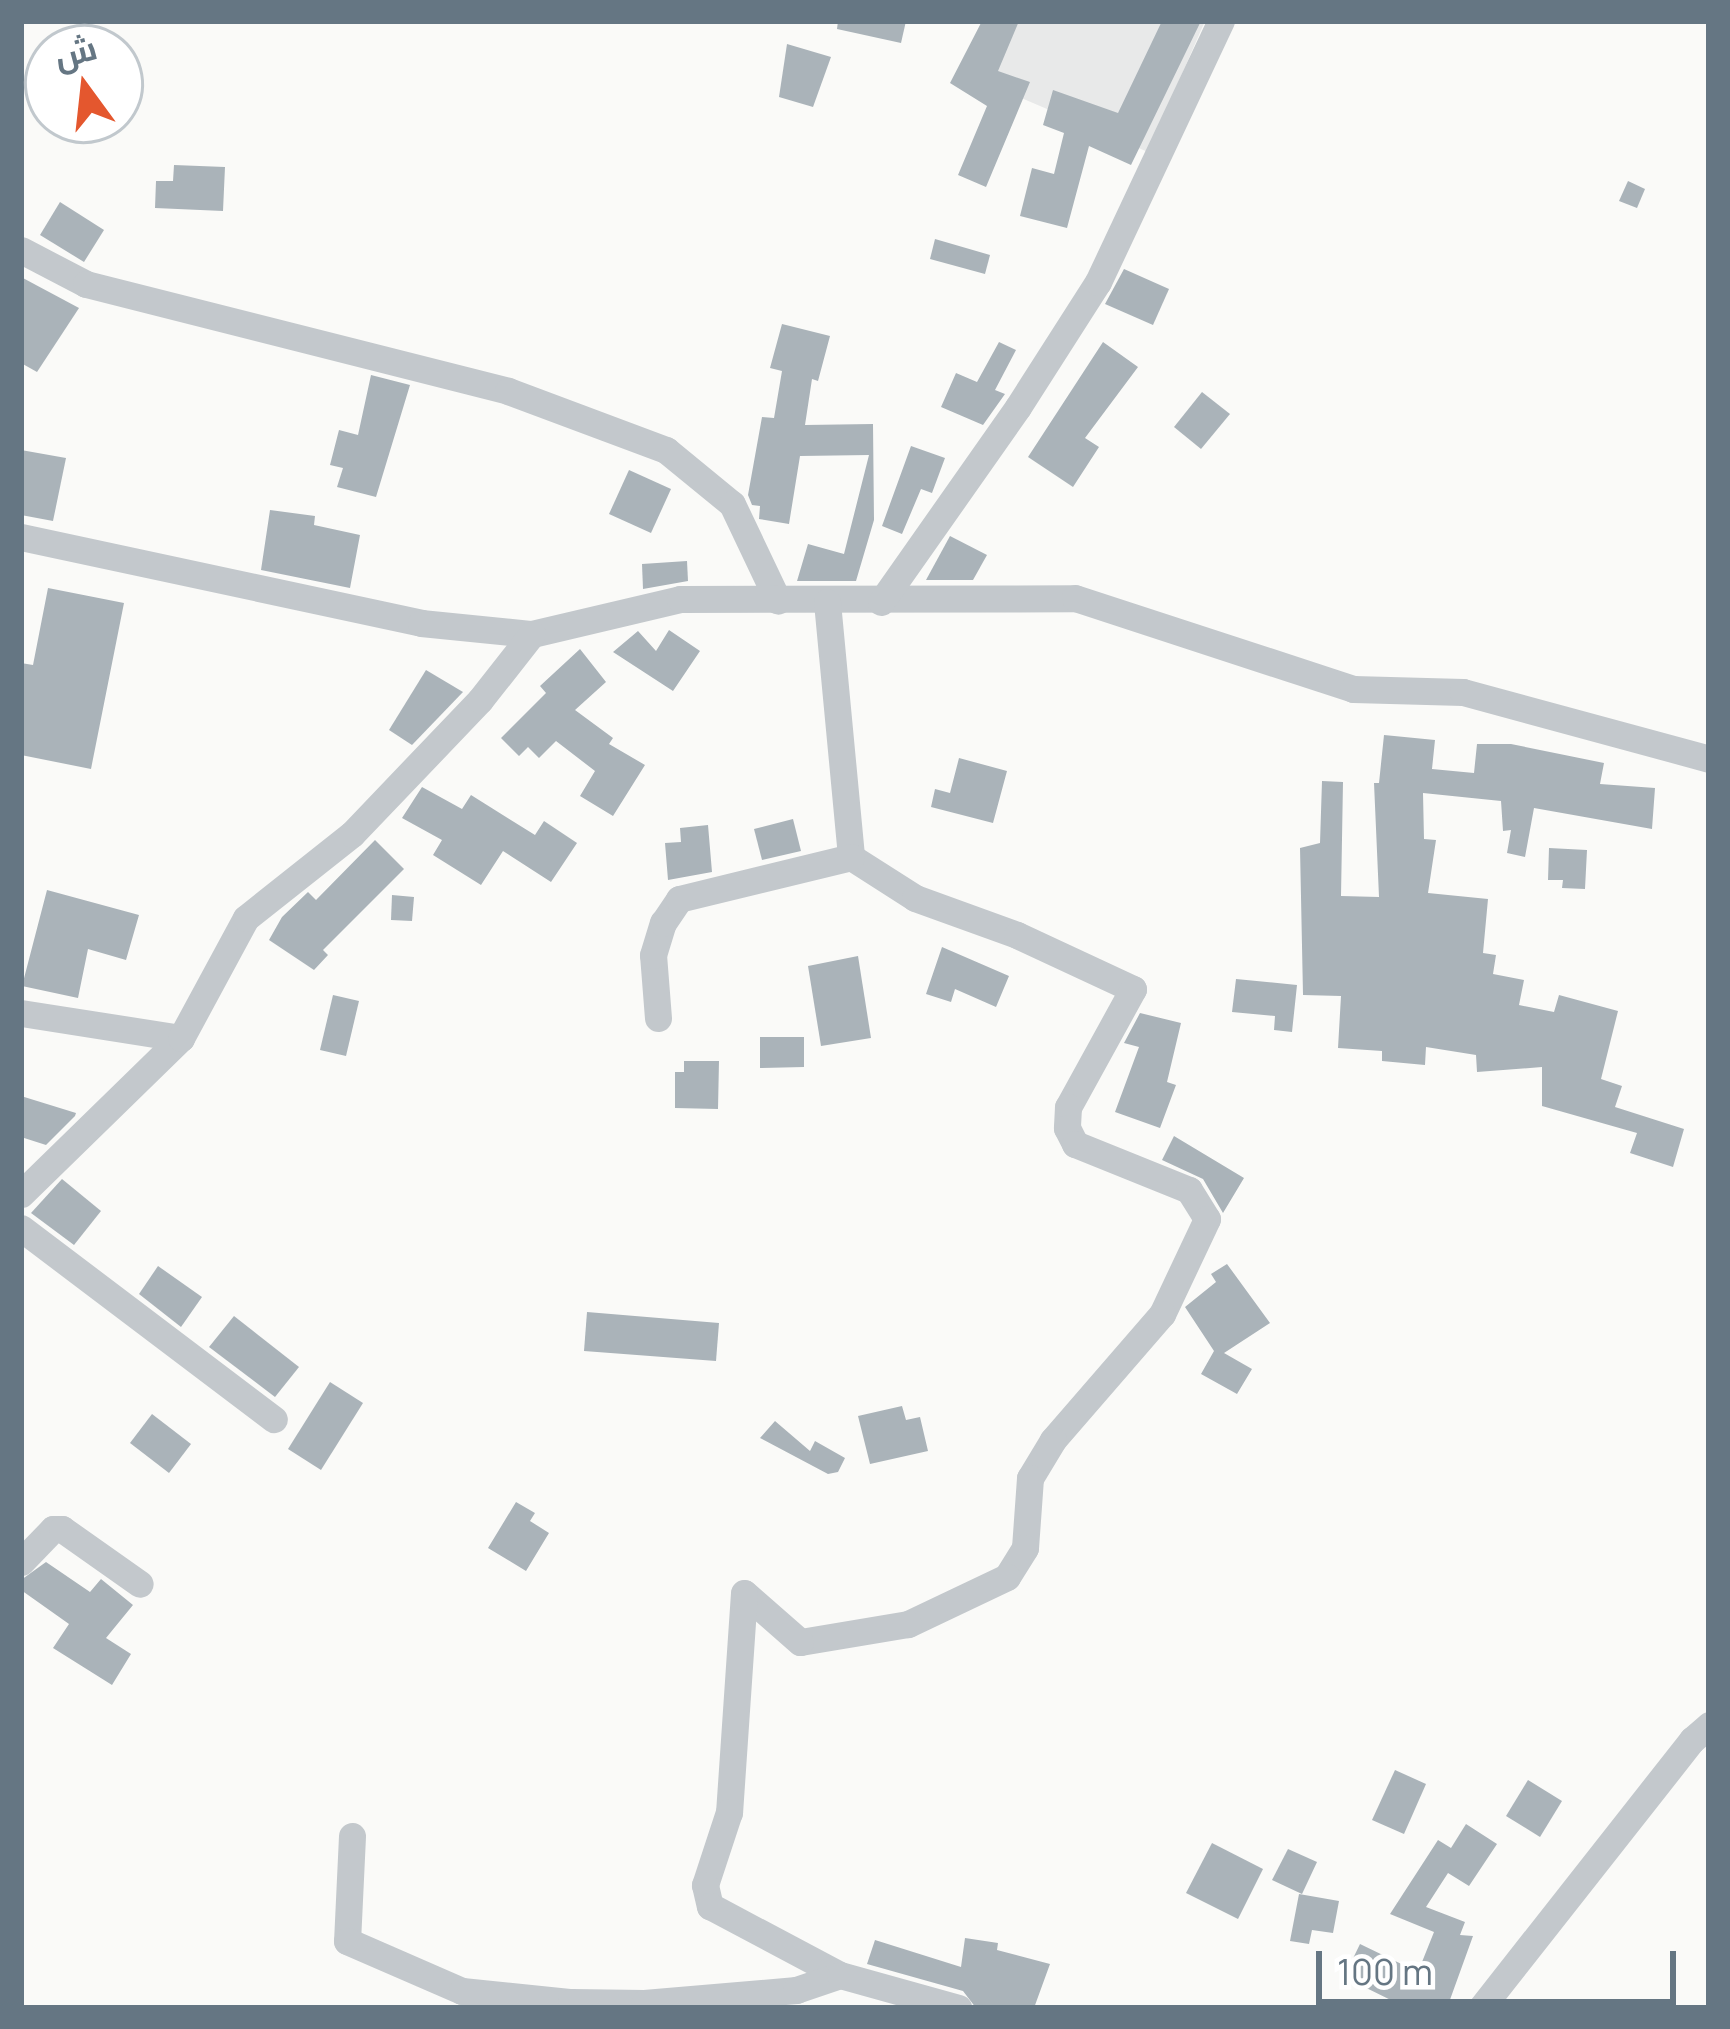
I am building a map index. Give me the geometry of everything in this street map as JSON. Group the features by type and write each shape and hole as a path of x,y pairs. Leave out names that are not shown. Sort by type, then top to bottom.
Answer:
{"street":[{"path":"881,602 1018,407 1098,281 1221,21"},
{"path":"21,250 86,284 508,391 666,450 732,504 778,602"},
{"path":"21,538 421,623 532,634 680,599 1075,598 1353,689 1463,692 1709,759"},
{"path":"827,602 851,857"},
{"path":"21,1194 181,1038 245,918 352,834 480,700 532,634"},
{"path":"658,1018 653,955 663,923 679,899 851,857 915,898 1017,935 1133,989 1068,1107 1067,1127 1076,1144 1189,1190 1207,1219 1162,1314 1053,1441 1030,1478 1025,1548 1007,1577 908,1624 800,1642 744,1593 729,1812 705,1886 710,1906 840,1975 958,2008"},
{"path":"21,1013 181,1038"},
{"path":"21,1228 274,1419"},
{"path":"21,1562 52,1529 62,1529 140,1584"},
{"path":"1481,2008 1692,1740 1709,1725"},
{"path":"352,1836 347,1941 462,1991 571,2002 644,2002 796,1990 840,1975"}],"shaded area":[{"path":"982,21 1205,21 1148,152 960,72"}],"building":[{"path":"838,21 906,21 901,43 837,29"},
{"path":"982,21 1019,21 998,71 1030,82 986,187 958,175 987,106 950,83"},
{"path":"1162,21 1201,21 1131,165 1089,146 1067,228 1020,216 1032,168 1054,174 1064,133 1043,125 1053,90 1118,113"},
{"path":"787,44 831,57 813,107 779,97"},
{"path":"174,165 225,167 223,211 155,208 156,181 173,181"},
{"path":"1628,181 1645,189 1637,208 1619,201"},
{"path":"60,202 104,230 84,262 40,235"},
{"path":"935,239 990,255 985,274 930,259"},
{"path":"1124,269 1169,289 1153,325 1105,304"},
{"path":"21,277 79,308 37,372 21,363"},
{"path":"782,324 830,336 818,381 812,379 805,425 873,424 874,520 856,581 797,581 808,544 844,554 869,455 800,456 789,524 759,519 760,506 752,505 748,495 762,417 774,418 782,371 770,368"},
{"path":"999,342 1016,350 995,390 1005,394 983,425 941,407 956,373 977,382"},
{"path":"1103,342 1138,367 1085,438 1099,447 1073,487 1028,457"},
{"path":"371,375 410,385 376,497 337,487 343,468 330,465 339,430 358,435"},
{"path":"1202,392 1230,414 1201,449 1174,427"},
{"path":"911,446 945,458 932,493 921,489 902,534 882,526"},
{"path":"21,450 66,458 53,521 21,515"},
{"path":"629,470 671,489 651,533 609,514"},
{"path":"270,510 315,516 314,525 360,535 350,588 261,570"},
{"path":"950,536 987,555 973,580 926,580"},
{"path":"687,561 688,581 643,589 642,564"},
{"path":"48,588 124,603 91,769 21,755 21,663 33,665"},
{"path":"669,630 700,651 673,691 613,652 638,631 656,651"},
{"path":"580,649 606,682 575,710 613,738 609,744 645,765 613,816 580,796 595,771 556,741 539,758 528,747 519,756 501,738 546,693 540,686"},
{"path":"426,670 463,692 412,745 389,730"},
{"path":"1384,735 1435,740 1432,769 1474,773 1477,744 1511,744 1604,763 1600,784 1655,788 1652,829 1534,808 1525,857 1507,853 1511,830 1503,831 1501,801 1423,793 1424,839 1436,840 1428,893 1488,899 1483,953 1496,955 1493,974 1524,980 1519,1005 1554,1012 1559,995 1618,1011 1601,1079 1622,1086 1615,1107 1684,1129 1673,1167 1630,1153 1637,1133 1542,1106 1542,1067 1477,1072 1476,1055 1426,1047 1425,1065 1382,1061 1382,1051 1338,1048 1341,996 1303,995 1300,848 1320,843 1322,781 1343,782 1341,896 1379,897 1374,783 1379,783"},
{"path":"959,758 1007,771 993,823 931,807 935,789 950,793"},
{"path":"422,787 462,809 471,795 535,835 544,821 577,843 551,882 503,851 481,885 433,855 442,840 402,818"},
{"path":"793,819 801,851 762,860 754,829"},
{"path":"708,825 712,872 668,880 665,843 681,842 680,828"},
{"path":"375,840 404,869 323,950 328,955 314,970 269,940 282,917 308,892 316,900"},
{"path":"1549,848 1587,850 1585,889 1562,888 1563,880 1548,880"},
{"path":"47,890 139,915 126,960 88,949 78,998 22,986"},
{"path":"392,895 414,897 412,921 391,920"},
{"path":"942,947 1009,976 996,1007 955,989 951,1002 926,994"},
{"path":"858,956 871,1038 821,1046 808,966"},
{"path":"1236,979 1297,985 1292,1032 1274,1030 1275,1016 1232,1012"},
{"path":"333,995 359,1001 346,1056 320,1050"},
{"path":"1140,1013 1181,1023 1167,1082 1176,1085 1160,1128 1115,1112 1139,1047 1124,1043"},
{"path":"760,1037 804,1037 804,1067 760,1068"},
{"path":"684,1061 719,1061 718,1109 675,1108 675,1072 684,1072"},
{"path":"21,1096 75,1116 46,1145 21,1137"},
{"path":"1174,1136 1244,1178 1223,1213 1203,1179 1162,1160"},
{"path":"62,1179 101,1211 74,1245 31,1213"},
{"path":"1227,1264 1270,1323 1224,1353 1252,1369 1237,1394 1201,1374 1214,1351 1185,1307 1216,1282 1211,1274"},
{"path":"158,1266 202,1297 181,1327 139,1294"},
{"path":"587,1312 719,1323 716,1361 584,1351"},
{"path":"234,1316 299,1367 275,1397 209,1347"},
{"path":"330,1382 363,1403 321,1470 288,1449"},
{"path":"902,1406 906,1420 920,1417 928,1451 870,1464 858,1416"},
{"path":"152,1414 191,1444 169,1473 130,1443"},
{"path":"775,1421 810,1451 815,1441 845,1458 838,1472 828,1474 760,1438"},
{"path":"516,1502 535,1513 530,1521 549,1533 526,1571 488,1548"},
{"path":"46,1562 90,1592 101,1579 133,1605 106,1638 131,1654 112,1685 53,1648 69,1624 21,1590 21,1580"},
{"path":"1395,1770 1426,1784 1404,1834 1372,1820"},
{"path":"1528,1780 1562,1801 1540,1837 1506,1816"},
{"path":"1466,1824 1497,1844 1469,1886 1448,1873 1426,1907 1465,1922 1460,1935 1473,1936 1447,2008 1407,2008 1344,1977 1360,1944 1418,1972 1434,1932 1390,1914 1438,1840 1451,1848"},
{"path":"1212,1843 1263,1869 1238,1919 1186,1893"},
{"path":"1288,1849 1317,1862 1302,1894 1272,1880"},
{"path":"1299,1894 1339,1901 1333,1933 1312,1930 1309,1944 1290,1941"},
{"path":"965,1938 998,1943 997,1950 1050,1964 1034,2008 976,2008 963,1991 867,1964 875,1940 961,1967"}]}
